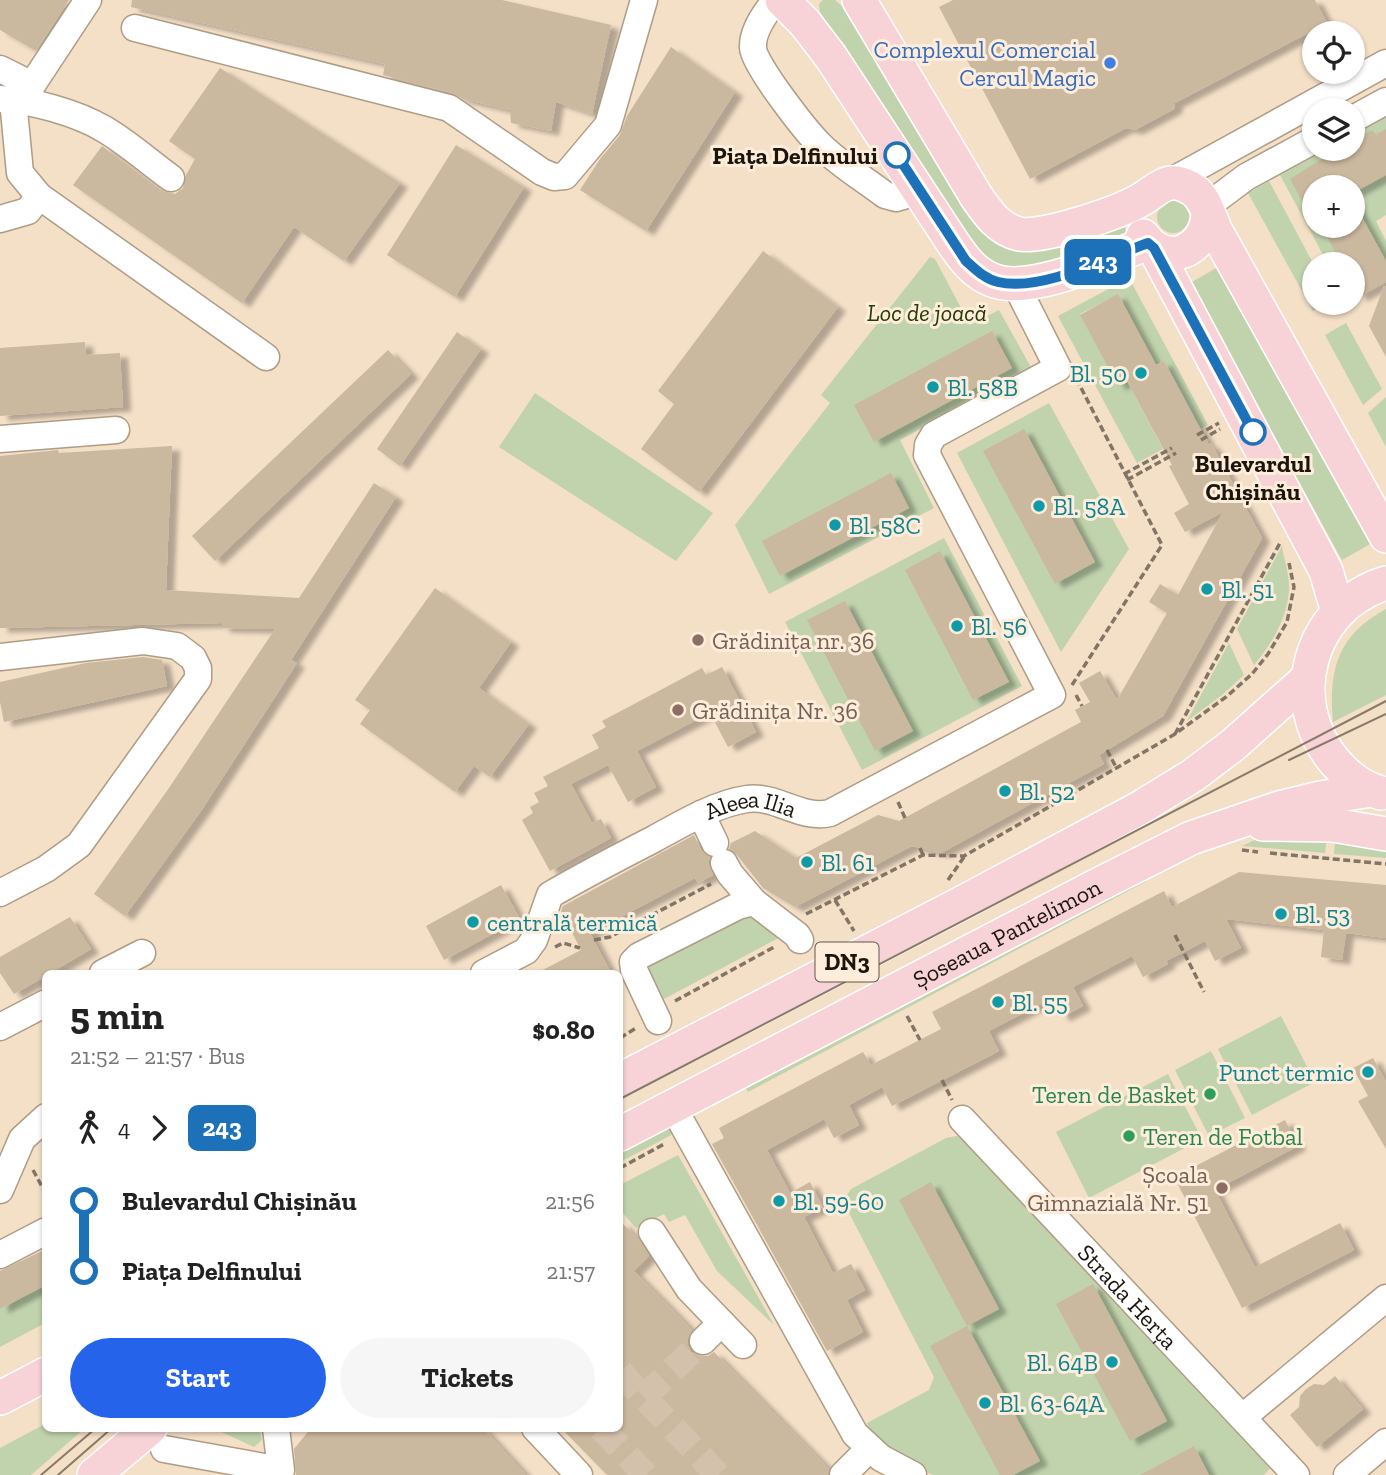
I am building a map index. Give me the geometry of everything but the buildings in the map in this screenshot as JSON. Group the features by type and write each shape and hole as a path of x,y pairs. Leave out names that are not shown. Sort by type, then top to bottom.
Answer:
{"main road":[{"path":"782,0 805,23 831,57 966,261 979,274 995,282 1016,285 1055,277 1151,245 1175,253 1191,248 1204,234 1207,211"},
{"path":"861,1 976,195 990,216 1003,227 1020,234 1054,230 1103,215 1156,191 1191,188 1201,197 1386,536"},
{"path":"1156,191 1139,208 1141,234 1151,245 1326,571 1338,612"},
{"name":"DN3","path":"1379,793 1347,775 1323,746 1312,722 1307,679 1313,654 1323,632 1338,612 1366,591 1386,583"},
{"name":"Șoseaua Pantelimon","path":"623,1078 1138,808 1192,776 1233,745 1307,679"},
{"name":"Șoseaua Pantelimon","path":"623,1134 680,1119 1154,856 1236,837 1320,798 1379,793"},
{"path":"1236,837 1333,825 1386,834"},
{"path":"0,1398 42,1376"},
{"path":"94,1475 157,1439"}],"street":[{"path":"15,94 88,0"},
{"path":"135,28 450,108 542,173 554,177 565,176 608,125 644,0"},
{"path":"776,0 763,16 753,43 753,52 760,67 783,99 820,145 885,195 896,198 920,191"},
{"path":"1156,191 1386,63"},
{"path":"0,69 15,94 20,173 39,196 266,357"},
{"path":"15,94 104,128 171,178"},
{"path":"1365,112 1386,101"},
{"path":"1207,211 1246,177 1302,147"},
{"path":"0,219 28,211 39,196"},
{"path":"1016,285 1058,368 934,435 928,445 927,455 1062,691"},
{"path":"0,439 116,430"},
{"path":"0,657 143,641 177,646 193,658 198,668 198,679 79,845 46,869 0,893"},
{"name":"Aleea Ilia","path":"490,970 526,951 538,931 550,895 701,814 748,798 773,802 802,813 820,816 830,813 1062,691"},
{"path":"701,814 718,863 754,902 799,930"},
{"path":"656,1018 634,970 633,962 639,956 738,906 754,902"},
{"path":"109,970 142,953"},
{"path":"0,1027 42,1005"},
{"path":"680,1119 849,1424 869,1449 913,1475"},
{"name":"Strada Herța","path":"962,1119 1296,1475"},
{"path":"0,1189 3,1188 22,1139 42,1121"},
{"path":"652,1232 689,1289 712,1332 743,1345"},
{"path":"0,1255 42,1233"},
{"path":"1243,1417 1386,1298"},
{"path":"157,1439 281,1470 276,1432"},
{"path":"518,1432 558,1475"},
{"path":"539,1432 579,1475"},
{"path":"1347,1475 1386,1442"},
{"path":"843,1475 869,1449"}],"path":[{"path":"1062,691 1161,545 1076,379"},
{"path":"1197,435 1224,421 1226,425 1200,440"},
{"path":"1124,474 1172,448"},
{"path":"1127,480 1176,453"},
{"path":"1175,734 1284,536 1286,548"},
{"path":"656,1018 670,1004 799,930 835,900 923,855 964,856 1175,734 1226,697 1252,674 1268,654 1287,622 1294,587 1289,561"},
{"path":"1107,750 1117,769"},
{"path":"1236,837 1386,864"},
{"path":"920,848 923,855"},
{"path":"594,940 610,937 718,863"},
{"path":"835,900 857,935"},
{"path":"1175,935 1203,992"},
{"path":"906,1014 920,1040"},
{"path":"623,1166 680,1119"}],"green space":[{"path":"823,0 835,0 844,8 980,223 1120,225 1125,228 1127,237 1024,271 987,260 959,234 820,12 819,4"},
{"path":"1386,117 1386,215 1376,221 1386,241 1386,282 1365,293 1365,252 1322,252 1314,238 1365,238 1365,175 1302,175 1302,216 1280,175 1306,161 1365,161 1365,128"},
{"path":"1269,181 1307,252 1302,252 1302,291 1248,193"},
{"path":"1173,201 1184,206 1189,217 1184,228 1173,233 1162,228 1157,217 1162,206"},
{"name":"Loc de joacă","path":"930,257 935,259 970,325 999,310 1032,369 900,440 934,508 769,594 735,525 830,403 821,395"},
{"path":"1220,266 1372,543 1342,560 1190,283"},
{"path":"1129,278 1208,425 1195,432 1196,421 1164,361 1156,365 1118,295 1080,314 1118,386 1127,381 1163,449 1137,463 1058,316"},
{"path":"1346,323 1382,389 1363,405 1325,335"},
{"path":"535,393 713,513 676,561 499,447"},
{"path":"1386,397 1386,447 1368,413"},
{"path":"1049,403 1129,549 1061,652 957,453"},
{"path":"944,538 1022,686 862,770 785,622"},
{"path":"1282,546 1289,579 1288,601 1277,630 1254,665 1237,629"},
{"path":"1386,609 1386,695 1333,722 1332,686 1340,655 1357,630"},
{"path":"1229,643 1244,675 1187,721"},
{"path":"1278,829 1328,830 1325,853 1242,846"},
{"path":"1336,831 1386,842 1386,858 1334,854"},
{"path":"1140,867 1147,881 748,1092 740,1078"},
{"path":"748,907 784,935 664,999 645,961"},
{"path":"1281,1016 1315,1082 1252,1115 1218,1049"},
{"name":"Teren de Basket","path":"1211,1051 1245,1118 1209,1136 1175,1070"},
{"name":"Teren de Fotbal","path":"1168,1074 1202,1139 1089,1198 1056,1132"},
{"path":"668,1116 677,1132 623,1160 623,1139"},
{"path":"946,1138 967,1138 1273,1465 1264,1475 933,1475 894,1455 878,1441 867,1423 929,1390 934,1377 847,1209 846,1197 851,1189"},
{"path":"678,1155 774,1325 717,1271 685,1215 669,1222 664,1214 636,1228 623,1213 623,1183"},
{"path":"42,1287 42,1325 0,1347 0,1309"},
{"path":"42,1426 42,1432 80,1432 31,1475 0,1475 0,1448"},
{"path":"222,1432 260,1432 262,1440 254,1447"}],"tunnel":[{"path":"644,1397 703,1341"},
{"path":"623,1375 718,1475"},
{"path":"605,1432 646,1475"}],"tram line":[{"path":"623,1097 1386,701"},
{"path":"1289,760 1386,714"},
{"path":"41,1475 91,1432"},
{"path":"58,1475 107,1432"}],"bus line":[{"name":"243","path":"897,155 966,261 979,274 995,282 1016,285 1055,277 1148,243 1154,248 1253,432"}],"place":[{"name":"Complexul Comercial Cercul Magic","path":"1110,63"},
{"name":"Piața Delfinului","path":"897,155"},
{"name":"Bl. 50","path":"1141,373"},
{"name":"Bl. 58B","path":"933,387"},
{"name":"Bulevardul Chișinău","path":"1253,432"},
{"name":"Bl. 58A","path":"1039,506"},
{"name":"Bl. 58C","path":"835,525"},
{"name":"Bl. 51","path":"1207,589"},
{"name":"Bl. 56","path":"957,626"},
{"name":"Grădinița nr. 36","path":"698,640"},
{"name":"Grădinița Nr. 36","path":"678,710"},
{"name":"Bl. 52","path":"1005,791"},
{"name":"Bl. 61","path":"807,862"},
{"name":"Bl. 53","path":"1281,914"},
{"name":"centrală termică","path":"473,922"},
{"name":"Bl. 55","path":"998,1002"},
{"name":"Punct termic","path":"1368,1072"},
{"name":"Teren de Basket","path":"1210,1094"},
{"name":"Teren de Fotbal","path":"1129,1136"},
{"name":"Școala Gimnazială Nr. 51","path":"1222,1188"},
{"name":"Bl. 59-60","path":"779,1201"},
{"name":"Bl. 64B","path":"1112,1362"},
{"name":"Bl. 63-64A","path":"985,1403"}]}
